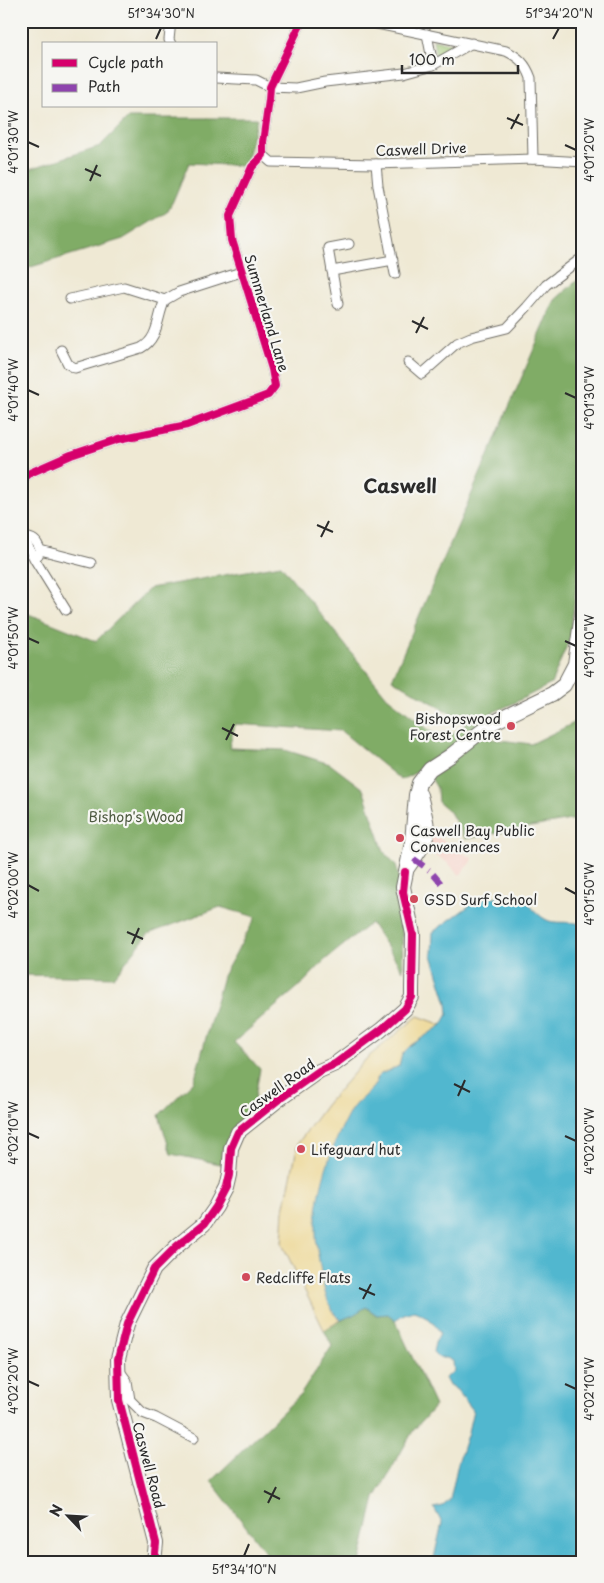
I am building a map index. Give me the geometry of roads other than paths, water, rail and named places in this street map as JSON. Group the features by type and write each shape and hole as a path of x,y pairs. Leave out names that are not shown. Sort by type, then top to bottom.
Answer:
{"street":[{"path":"170,42 171,21"},
{"path":"263,155 270,87 302,21"},
{"path":"363,21 472,43 506,51 516,56 527,68 531,78 533,159"},
{"path":"427,34 433,65"},
{"path":"218,78 256,80 270,87 296,88 325,82 404,73 433,65 472,43"},
{"name":"Caswell Drive","path":"263,155 271,162 376,164 533,159 583,162"},
{"name":"Summerland Lane","path":"21,481 30,473 71,455 119,439 187,425 268,395 275,386 275,380 232,240 230,216 252,167 263,155"},
{"path":"376,164 378,186 395,274"},
{"path":"338,304 332,271 323,249 349,244"},
{"path":"408,362 422,374 457,343 471,337 507,328 546,285 583,257"},
{"path":"332,271 393,260"},
{"path":"61,350 68,364 75,368 141,348 152,340 165,300 179,292 241,272"},
{"path":"70,299 124,287 165,300"},
{"path":"22,535 33,538 38,543 40,550 35,560"},
{"path":"22,535 66,610"},
{"path":"40,550 91,563"},
{"name":"Caswell Road","path":"154,1562 156,1543 119,1400 118,1359 126,1324 154,1269 176,1246 204,1224 222,1197 229,1175 231,1148 238,1132 278,1100 319,1072 335,1064 381,1030 401,1014 408,1005 412,996 414,934 403,892 405,872 412,842 416,795 419,783 430,769 492,723 552,694 564,685 575,664 583,607"},
{"path":"118,1367 127,1381 130,1400 143,1413 194,1438"}],"water":[{"path":"520,895 545,919 583,925 583,1562 433,1562 442,1523 434,1508 443,1506 450,1500 473,1410 457,1390 448,1384 445,1378 454,1372 453,1361 447,1358 439,1358 433,1352 440,1333 433,1322 426,1317 414,1311 404,1314 395,1320 388,1314 377,1315 366,1307 341,1320 336,1315 329,1304 322,1279 316,1219 321,1186 331,1154 351,1110 374,1086 379,1075 399,1066 402,1054 411,1045 442,1025 448,1014 447,1003 432,955 433,932 473,903 487,898"}],"place":[{"name":"Bishopswood Forest Centre","path":"511,726"},
{"name":"Caswell Bay Public Conveniences","path":"400,838"},
{"name":"GSD Surf School","path":"414,899"},
{"name":"Lifeguard hut","path":"301,1149"},
{"name":"Redcliffe Flats","path":"246,1277"}],"district":[{"name":"Caswell","path":"400,485"}],"park label":[{"name":"Bishop's Wood","path":"136,816"}]}
